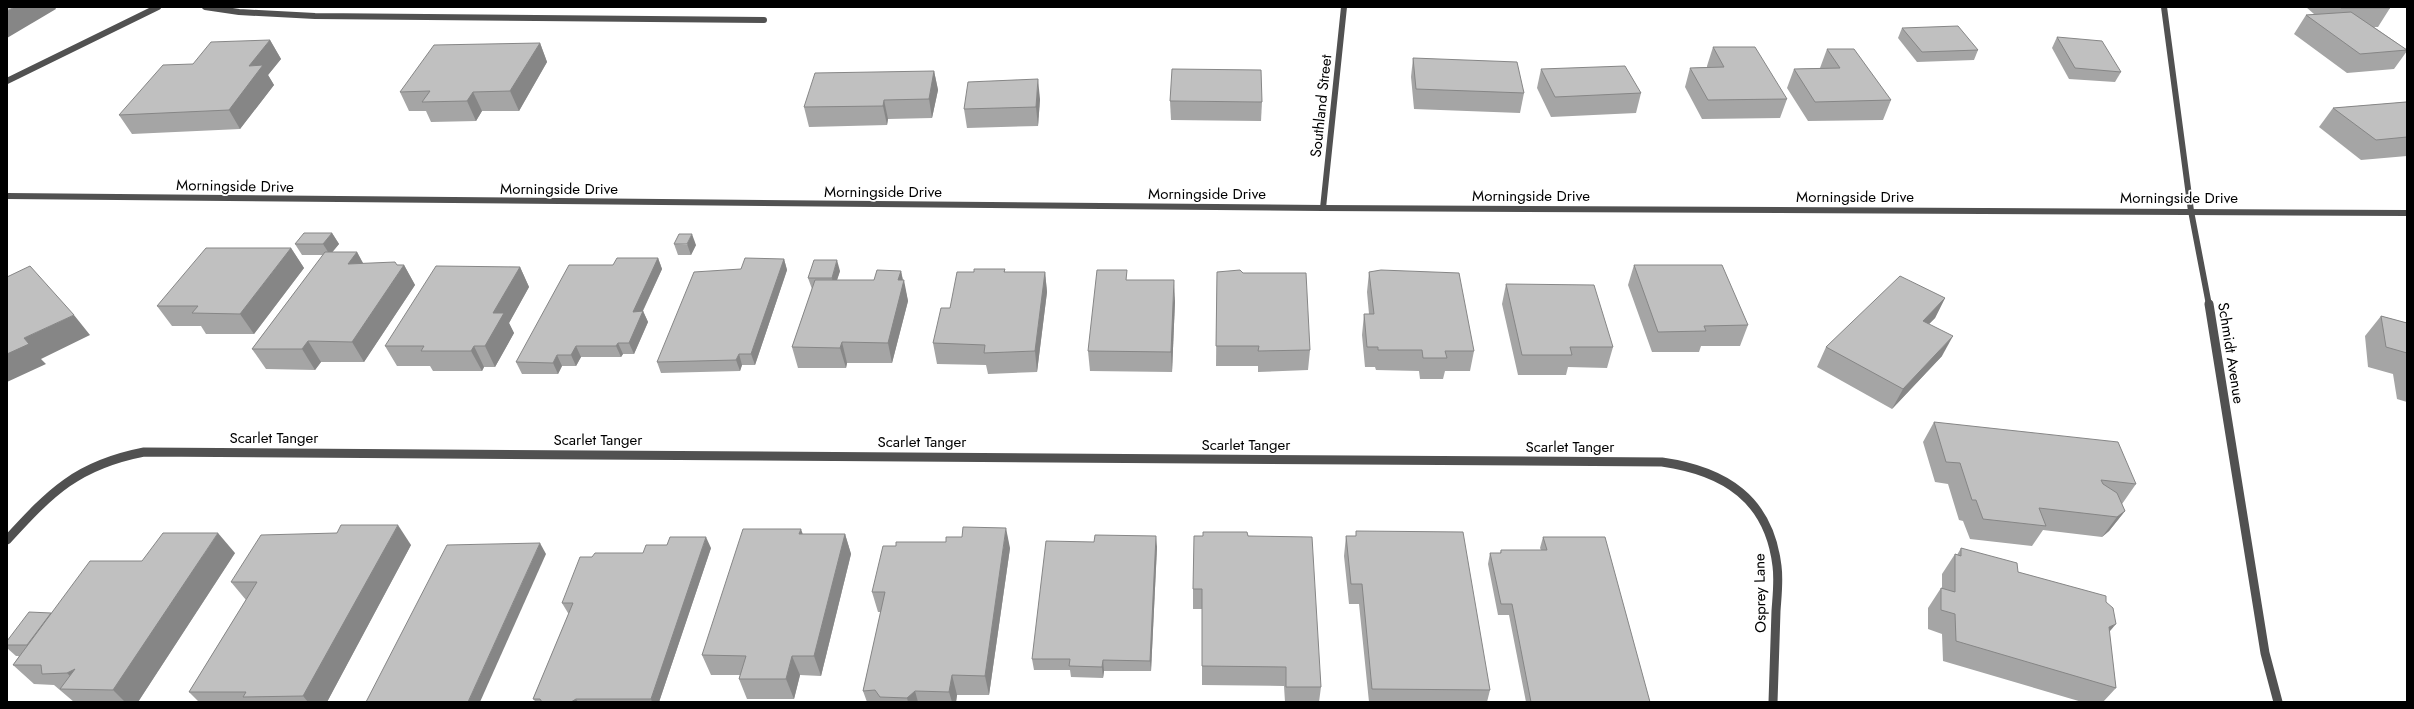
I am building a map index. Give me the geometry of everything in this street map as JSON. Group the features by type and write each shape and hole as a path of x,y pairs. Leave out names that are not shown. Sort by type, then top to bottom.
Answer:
{"street":[{"path":"7,81 158,7"},
{"path":"205,7 239,12 314,16 764,20"},
{"name":"Southland Street","path":"1323,208 1344,7"},
{"name":"Schmidt Avenue","path":"2164,7 2190,211 2205,282 2265,653 2278,702"},
{"name":"Morningside Drive","path":"7,196 1323,208 2407,213"},
{"name":"Scarlet Tanger","path":"7,540 50,495 71,478 96,463 119,456 177,451 1662,462 1683,464 1706,471 1743,492"},
{"name":"Osprey Lane","path":"1743,492 1757,508 1767,525 1773,543 1777,566 1773,702"}],"building":[{"path":"7,7 15,7 7,11"},
{"path":"2340,7 2389,7 2390,8 2341,8"},
{"path":"2351,12 2407,50 2360,54 2306,15"},
{"path":"1958,26 1978,50 1922,52 1902,28"},
{"path":"2057,37 2102,41 2121,72 2075,68"},
{"path":"270,40 249,66 263,65 229,110 119,115 163,65 193,64 211,42"},
{"path":"540,43 510,91 473,92 467,101 422,102 430,91 400,92 434,45"},
{"path":"1713,47 1755,47 1787,99 1708,100 1690,68 1724,67"},
{"path":"1827,49 1854,49 1891,100 1815,102 1794,69 1840,68"},
{"path":"1413,58 1517,62 1524,93 1416,89"},
{"path":"1625,66 1641,93 1555,97 1541,69"},
{"path":"1172,69 1261,70 1262,102 1170,101"},
{"path":"934,71 929,99 884,100 883,106 804,107 815,73"},
{"path":"1038,79 1036,107 964,109 968,82"},
{"path":"2407,102 2407,137 2376,140 2333,108"},
{"path":"304,233 332,233 323,244 295,244"},
{"path":"679,234 692,234 687,244 674,244"},
{"path":"206,248 291,248 240,314 192,313 198,306 157,306"},
{"path":"325,252 357,252 348,264 395,262 397,265 404,265 352,342 308,341 302,349 252,349"},
{"path":"617,258 658,258 633,312 643,311 629,343 618,343 616,346 576,346 571,355 557,355 553,363 516,362 569,265 613,265"},
{"path":"745,258 784,259 751,354 739,354 736,360 657,362 694,272 741,269"},
{"path":"814,260 837,260 832,278 808,278"},
{"path":"1634,265 1722,265 1748,325 1704,326 1706,331 1658,332"},
{"path":"30,266 74,315 24,338 29,344 7,354 7,277"},
{"path":"436,266 520,267 493,313 504,313 485,346 474,346 471,351 421,351 424,346 385,346"},
{"path":"974,269 1005,269 1004,272 1045,272 1035,351 984,353 985,345 933,343 941,308 950,308 957,272 974,272"},
{"path":"877,270 901,271 898,280 904,280 888,343 842,342 840,348 792,347 815,280 874,280"},
{"path":"1097,270 1127,270 1126,280 1174,280 1171,352 1088,351"},
{"path":"1240,270 1243,273 1306,273 1310,350 1258,351 1259,346 1216,346 1217,272"},
{"path":"1381,270 1459,273 1474,351 1445,351 1447,358 1423,358 1422,350 1378,350 1378,347 1367,347 1364,314 1374,314 1369,272"},
{"path":"1900,276 1945,298 1923,321 1953,336 1903,389 1826,347"},
{"path":"1506,284 1594,285 1613,347 1570,347 1572,355 1522,355"},
{"path":"2381,316 2407,323 2407,353 2386,347"},
{"path":"1934,422 2118,442 2136,484 2101,480 2103,484 2117,493 2125,511 2117,517 2039,508 2046,526 1983,519 1976,500 1972,500 1960,463 1946,462"},
{"path":"341,525 398,525 303,696 243,697 246,692 189,692 257,582 231,582 261,535 337,533"},
{"path":"963,527 1006,528 985,676 952,675 949,692 915,691 907,698 880,697 875,690 863,691 885,592 872,592 883,546 896,546 896,542 946,542 946,537 962,537"},
{"path":"743,529 801,529 799,534 845,534 814,656 792,656 786,679 739,679 746,656 702,655"},
{"path":"1356,531 1463,532 1490,690 1372,689 1362,584 1351,584 1346,536 1356,536"},
{"path":"1203,532 1247,532 1248,536 1312,537 1321,687 1286,687 1286,667 1202,666 1202,589 1193,589 1194,536 1203,536"},
{"path":"163,533 218,533 113,690 60,689 75,669 67,673 42,674 41,665 13,665 90,561 142,561"},
{"path":"1095,535 1156,536 1150,661 1103,660 1102,667 1069,666 1070,659 1032,659 1046,541 1094,542"},
{"path":"670,537 706,537 651,699 576,699 571,702 542,702 540,699 533,699 573,603 562,603 580,557 592,557 595,553 643,553 646,545 667,545"},
{"path":"1543,537 1605,537 1650,702 1531,702 1512,604 1501,604 1490,553 1501,553 1501,550 1547,550"},
{"path":"540,543 468,702 366,702 447,545"},
{"path":"1961,548 2017,563 2018,572 2106,596 2106,602 2113,608 2116,624 2109,627 2116,688 1956,641 1955,614 1941,610 1941,588 1955,592 1955,554 1961,556"},
{"path":"29,612 51,613 27,645 7,645 7,641"}]}
